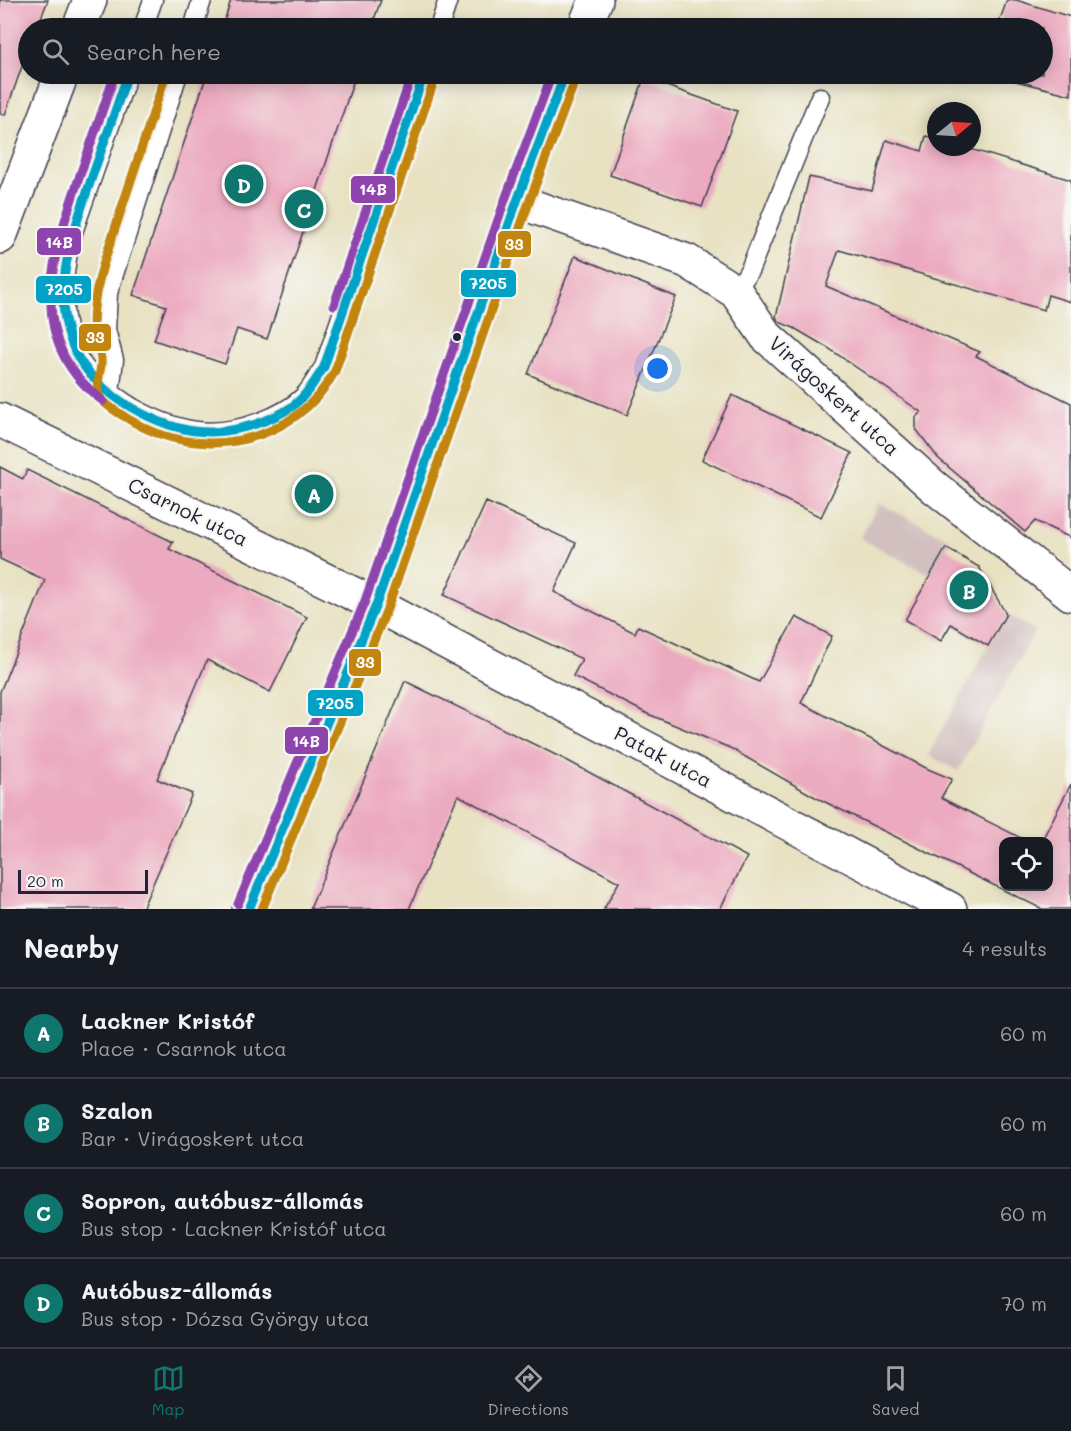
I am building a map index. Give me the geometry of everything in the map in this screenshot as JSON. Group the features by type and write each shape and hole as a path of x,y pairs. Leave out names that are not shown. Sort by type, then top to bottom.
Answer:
{"street":[{"path":"83,18 90,0"},
{"path":"569,18 572,0"},
{"path":"588,18 596,0"},
{"path":"0,237 58,84"},
{"path":"249,909 376,605 559,84"},
{"name":"Virágoskert utca","path":"518,201 687,261 736,292 766,336 934,487 1071,594"},
{"name":"Csarnok utca","path":"0,420 376,605"},
{"name":"Patak utca","path":"376,605 950,909"}],"lane":[{"path":"147,18 153,0"},
{"path":"196,18 202,0"},
{"path":"442,18 448,0"},
{"path":"125,84 72,235 66,260 63,309 71,343 79,360 89,373 120,400 152,418 200,433 230,431 278,415 304,396 324,367 421,84"},
{"path":"110,391 114,360 106,330 108,293 175,84"},
{"path":"736,292 750,269 820,97"}],"shaded area":[{"path":"879,503 951,540 932,576 860,538"},
{"path":"1006,614 1035,630 958,771 928,755"}],"building":[{"path":"0,0 48,0 41,18 18,18 18,78 5,115 0,114"},
{"path":"231,0 381,0 375,18 225,18"},
{"path":"1007,0 1016,0 1071,17 1071,95 1028,84 1053,84 1053,18 1001,18"},
{"path":"204,84 353,84 267,339 237,329 225,364 154,340 166,306 133,295"},
{"path":"642,84 661,84 737,111 702,207 610,175"},
{"path":"926,136 927,156 981,156 981,152 1071,180 1071,302 1048,295 1044,310 839,250 826,286 980,352 976,356 1071,403 1071,538 1035,521 1025,532 938,458 916,429 916,417 921,412 828,348 779,322 776,317 809,177 872,191 886,140 922,151"},
{"path":"575,256 676,297 627,415 528,374"},
{"path":"732,395 852,453 821,517 702,460"},
{"path":"0,467 23,479 27,470 173,542 169,549 307,617 270,692 207,660 157,779 192,794 142,909 0,909 0,692 45,580 0,559"},
{"path":"486,502 576,543 554,592 635,633 638,626 759,682 796,617 832,636 801,703 928,769 952,779 941,798 1019,837 999,837 999,888 815,797 730,748 648,714 573,676 582,659 444,595"},
{"path":"946,548 979,567 1006,614 988,646 951,624 941,641 905,620"},
{"path":"405,681 568,761 747,857 720,909 604,909 619,882 458,795 409,909 310,909"},
{"path":"1071,784 1071,909 1042,909 1006,891 1053,891 1053,837 1044,837"}],"transit line":[{"name":"14B","path":"103,401 78,377 62,352 53,325 51,297 60,238 112,84"},
{"name":"7205","path":"125,84 71,244 63,296 67,327 79,359 107,391 158,421 195,431 212,432 254,425 284,412 302,397 324,367 421,84"},
{"name":"33","path":"163,84 103,265 97,290 93,324 101,359 98,391 104,402 113,409 157,433 186,441 215,443 244,439 271,430 296,416 318,396 335,371 433,84"},
{"name":"14B","path":"334,305 409,84"},
{"name":"14B","path":"238,904 365,601 506,197 548,84"},
{"name":"7205","path":"249,909 376,605 517,201 561,84"},
{"name":"33","path":"262,909 387,609 528,205 574,84"}],"place":[{"name":"Autóbusz-állomás","path":"244,184"},
{"name":"Sopron, autóbusz-állomás","path":"304,209"},
{"name":"Lackner Kristóf","path":"314,494"},
{"name":"Szalon","path":"969,590"}]}
